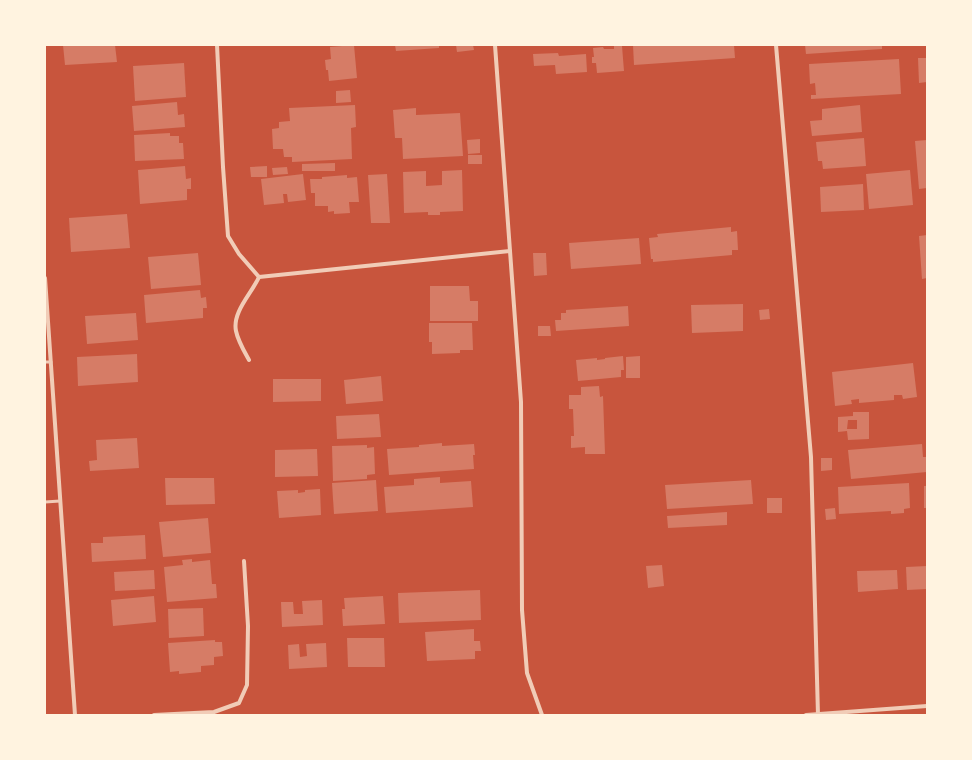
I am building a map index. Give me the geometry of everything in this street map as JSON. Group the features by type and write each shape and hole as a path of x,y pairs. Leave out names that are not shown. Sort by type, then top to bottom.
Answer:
{"street":[{"path":"217,45 228,236 239,254 259,277"},
{"path":"495,45 521,402 522,610 527,673 542,715"},
{"path":"776,45 810,456 818,714"},
{"path":"259,277 510,251"},
{"path":"249,360 236,331 236,317 256,286 259,277"},
{"path":"45,278 75,715"},
{"path":"154,715 214,712 239,703 247,685 248,626 244,561"},
{"path":"806,715 927,706"}],"lane":[{"path":"45,362 51,362"},
{"path":"45,502 60,501"}],"building":[{"path":"63,45 115,45 117,62 65,65"},
{"path":"354,45 357,78 329,81 325,60 331,59 330,47"},
{"path":"395,45 439,45 439,48 396,51"},
{"path":"456,45 473,45 474,50 457,52"},
{"path":"633,45 734,45 735,58 634,65"},
{"path":"805,45 882,45 882,49 806,54"},
{"path":"614,46 622,46 624,71 597,73 596,63 592,63 592,57 594,57 593,48 603,47 604,49 614,49"},
{"path":"558,53 559,56 586,54 587,72 556,74 555,65 534,66 533,54"},
{"path":"918,58 927,58 927,82 919,83"},
{"path":"899,59 901,94 811,99 811,95 816,95 815,83 810,84 809,64"},
{"path":"184,63 186,97 135,101 133,66"},
{"path":"350,90 351,102 336,103 336,91"},
{"path":"177,102 178,115 184,114 185,127 134,131 132,106"},
{"path":"355,105 356,127 351,128 352,159 292,162 292,157 284,157 283,149 273,149 272,129 279,128 279,122 290,121 289,108"},
{"path":"860,105 862,132 812,136 810,121 822,120 822,109"},
{"path":"416,108 416,115 460,113 463,156 403,159 402,138 395,138 393,110"},
{"path":"170,133 170,136 179,136 179,143 183,143 184,159 135,161 134,135"},
{"path":"864,138 866,166 823,169 822,161 818,161 816,142"},
{"path":"480,139 480,153 468,154 467,140"},
{"path":"927,140 927,188 919,189 915,141"},
{"path":"468,155 482,155 482,164 468,164"},
{"path":"335,163 335,171 302,171 302,164"},
{"path":"185,166 186,179 191,178 191,189 187,189 187,200 140,204 138,170"},
{"path":"267,166 267,177 251,177 250,167"},
{"path":"287,167 288,174 273,175 272,168"},
{"path":"462,170 463,211 440,212 440,215 428,215 428,212 404,213 403,172 426,171 426,186 442,185 442,171"},
{"path":"910,170 913,205 869,209 866,174"},
{"path":"303,174 306,200 288,202 287,194 283,194 284,203 264,205 261,179"},
{"path":"387,174 390,223 371,223 368,175"},
{"path":"347,175 347,178 357,177 359,202 349,202 350,213 334,214 334,211 328,212 328,206 315,206 315,193 311,193 310,179 322,179 322,177"},
{"path":"863,184 864,210 821,212 820,187"},
{"path":"127,214 130,248 71,252 69,218"},
{"path":"731,227 731,232 737,231 738,250 732,250 732,255 653,262 653,259 651,259 649,238 658,237 657,234"},
{"path":"927,235 927,278 922,279 919,236"},
{"path":"639,238 641,264 571,269 569,243"},
{"path":"198,253 201,285 151,289 148,257"},
{"path":"533,253 546,253 547,275 534,276"},
{"path":"430,286 469,286 470,301 478,301 478,321 430,321"},
{"path":"200,290 201,298 206,297 207,308 203,308 203,318 146,323 144,295"},
{"path":"743,304 743,331 692,333 691,305"},
{"path":"628,306 629,326 556,331 555,320 561,320 561,313 566,313 566,310"},
{"path":"769,309 770,319 760,320 759,310"},
{"path":"136,313 138,340 87,344 85,316"},
{"path":"429,323 472,323 473,350 460,350 460,353 432,354 432,342 429,342"},
{"path":"538,326 550,326 551,336 538,336"},
{"path":"137,354 138,382 78,386 77,357"},
{"path":"623,356 624,370 621,370 621,377 578,381 576,360 597,358 597,360"},
{"path":"640,356 640,378 626,378 626,357"},
{"path":"913,363 917,397 903,399 902,395 894,395 894,400 859,403 859,399 851,400 852,404 835,406 832,372"},
{"path":"381,376 383,401 346,404 344,380"},
{"path":"273,379 321,379 321,401 273,402"},
{"path":"599,386 600,397 603,396 605,454 585,454 585,447 571,448 571,436 574,436 573,409 569,409 569,395 581,395 581,387"},
{"path":"853,412 869,412 869,439 848,440 847,431 838,432 838,417 853,416","holes":["848,420 857,420 857,429 847,429"]},
{"path":"379,414 381,437 337,439 336,416"},
{"path":"137,438 139,468 90,471 89,461 97,460 96,440"},
{"path":"442,443 442,446 474,444 474,469 389,475 387,449 419,447 419,445"},
{"path":"922,444 923,457 927,457 927,472 851,479 848,450"},
{"path":"367,445 367,448 374,447 375,474 367,475 367,479 333,481 332,446"},
{"path":"317,449 318,476 275,477 275,450"},
{"path":"821,458 832,458 832,470 821,471"},
{"path":"440,477 440,483 471,481 473,507 386,513 384,487 414,485 414,479"},
{"path":"165,478 214,478 215,504 166,505"},
{"path":"376,480 378,511 334,514 332,483"},
{"path":"751,480 753,504 667,509 665,485"},
{"path":"909,483 910,508 904,509 904,513 891,514 891,511 839,514 838,487"},
{"path":"924,486 927,486 927,508 924,508"},
{"path":"320,489 321,515 279,518 277,491 298,490 298,493 305,492 305,490"},
{"path":"767,498 782,498 782,513 767,513"},
{"path":"835,508 836,519 826,520 825,509"},
{"path":"727,512 727,525 668,528 667,516"},
{"path":"208,518 211,553 163,557 159,522"},
{"path":"145,535 146,559 92,562 91,543 103,543 103,537"},
{"path":"192,559 192,562 210,560 212,584 216,584 217,598 167,602 164,567 183,565 182,560"},
{"path":"662,565 664,586 648,588 646,566"},
{"path":"927,566 927,589 907,590 906,567"},
{"path":"154,570 155,589 115,591 114,572"},
{"path":"897,570 898,589 858,592 857,571"},
{"path":"480,590 481,620 399,623 398,593"},
{"path":"154,596 156,622 113,626 111,600"},
{"path":"383,596 385,624 343,626 342,609 345,609 344,598"},
{"path":"322,600 323,625 282,627 281,602 293,602 294,614 303,614 302,601"},
{"path":"203,608 204,636 169,638 168,609"},
{"path":"474,629 474,641 480,641 481,651 475,651 475,659 427,661 425,632"},
{"path":"347,638 384,638 385,667 348,667"},
{"path":"215,640 215,642 222,642 223,656 214,657 214,665 201,666 201,672 179,674 179,671 170,672 168,643"},
{"path":"326,643 327,667 289,669 288,645 299,644 300,657 307,656 306,644"}]}
